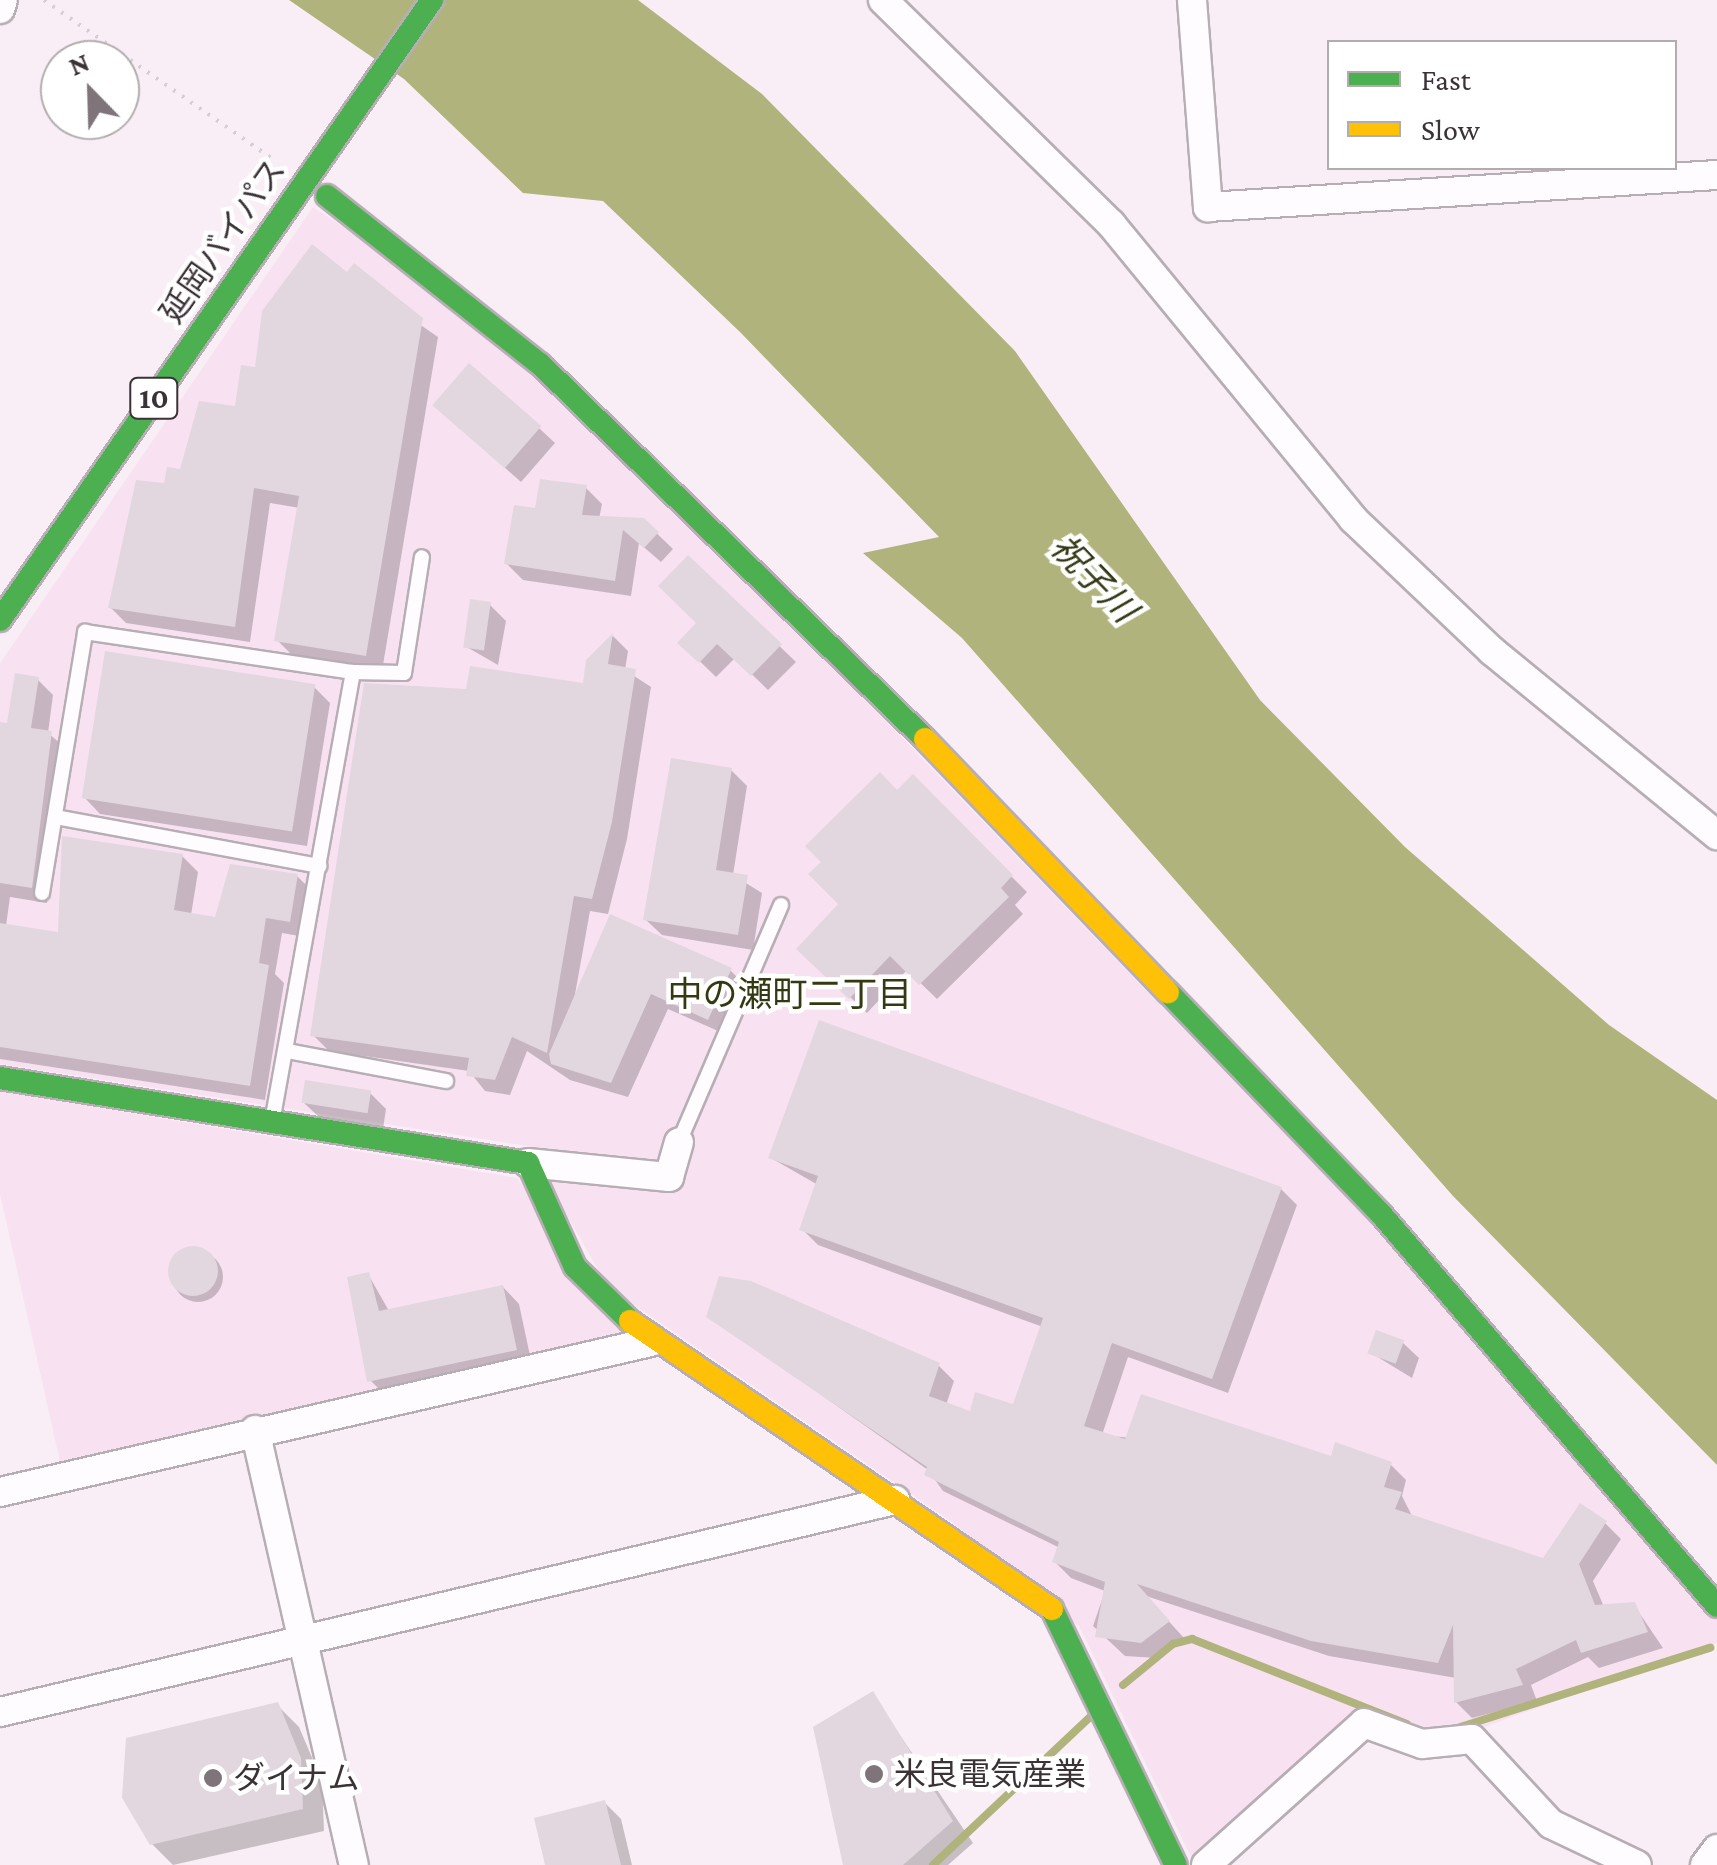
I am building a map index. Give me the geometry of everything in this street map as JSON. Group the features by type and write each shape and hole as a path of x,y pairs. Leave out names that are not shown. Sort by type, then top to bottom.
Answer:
{"main road":[{"name":"延岡バイパス","path":"310,128 400,0"},
{"name":"延岡バイパス","path":"0,620 432,0"},
{"path":"328,196 540,364 876,688 1381,1214 1717,1606"},
{"path":"0,1078 528,1162 575,1266 652,1342 896,1500 1059,1613 1176,1865"}],"street":[{"path":"0,10 3,0"},
{"path":"883,0 1111,224 1353,520 1492,651 1717,835"},
{"path":"1192,0 1208,207 1717,175"},
{"path":"528,1162 668,1177 680,1142"},
{"path":"0,1492 256,1430 652,1342"},
{"path":"256,1430 354,1865"},
{"path":"0,1712 896,1500"},
{"path":"1206,1865 1364,1723 1422,1744 1472,1739 1551,1824 1637,1865"},
{"path":"1704,1865 1717,1849"}],"lane":[{"path":"42,893 84,632 353,672 404,673 422,558"},
{"path":"272,1122 353,672"},
{"path":"55,817 319,866"},
{"path":"680,1142 782,905"},
{"path":"287,1051 446,1081"}],"path":[{"path":"44,0 282,166"}],"shaded area":[{"path":"313,207 446,294 750,580 1411,1265 1717,1618 1717,1643 1454,1738 1423,1738 1353,1712 1195,1865 1079,1626 952,1522 608,1287 527,1146 0,1064 0,663"},
{"path":"0,1091 517,1178 622,1325 616,1339 61,1466 0,1194"}],"water":[{"name":"祝子川","path":"289,0 638,0 762,94 1015,351 1260,700 1405,847 1609,1025 1717,1100 1717,1465 1453,1196 962,638 863,553 939,537 740,332 603,201 523,193 404,79"}],"building":[{"path":"312,244 347,272 354,263 423,318 366,656 274,641 299,496 254,488 235,627 108,608 136,480 164,483 167,467 180,469 199,401 235,406 241,365 255,367 262,311"},
{"path":"469,363 541,426 505,468 432,405"},
{"path":"540,479 587,485 582,515 644,518 659,532 644,548 623,530 615,581 504,564 514,505 535,508"},
{"path":"688,555 782,644 751,676 717,644 699,663 677,643 696,623 658,586"},
{"path":"470,599 491,602 484,650 463,648"},
{"path":"613,633 608,664 636,669 612,822 592,899 574,896 547,1053 512,1037 495,1080 466,1076 469,1058 310,1036 364,683 466,689 470,666 583,683 586,660"},
{"path":"105,651 315,684 292,831 82,798"},
{"path":"15,673 39,677 31,728 52,731 32,888 0,883 0,722 7,723"},
{"path":"671,758 732,768 716,870 748,875 738,935 643,920"},
{"path":"880,772 897,790 913,774 1013,875 1001,888 1009,897 919,985 890,956 849,999 796,949 838,904 808,874 821,862 805,846"},
{"path":"62,836 183,854 174,910 215,917 230,864 298,874 290,922 266,918 259,963 269,965 250,1086 0,1047 0,923 58,932"},
{"path":"610,914 732,968 708,1020 651,994 611,1083 551,1064 549,1054"},
{"path":"819,1020 1282,1187 1212,1379 1112,1343 1084,1426 1125,1439 1141,1394 1331,1456 1335,1442 1392,1462 1384,1487 1402,1492 1395,1509 1543,1558 1580,1503 1607,1521 1579,1564 1595,1605 1635,1602 1648,1632 1581,1653 1576,1640 1516,1669 1523,1685 1454,1703 1453,1625 1438,1663 1311,1641 1137,1584 1170,1621 1141,1643 1095,1637 1105,1582 1052,1562 1059,1542 924,1475 927,1467 706,1317 719,1276 751,1281 940,1363 929,1396 970,1411 975,1392 1013,1404 1043,1318 799,1230 818,1176 768,1158"},
{"path":"305,1080 371,1090 368,1113 301,1103"},
{"path":"193,1246 211,1253 218,1271 211,1289 193,1296 175,1289 168,1271 175,1253"},
{"path":"369,1272 379,1311 503,1285 517,1350 367,1382 347,1277"},
{"path":"1376,1330 1404,1340 1396,1364 1367,1353"},
{"name":"米良電気産業","path":"873,1691 953,1821 903,1865 843,1865 813,1727"},
{"name":"ダイナム","path":"278,1702 301,1758 303,1809 150,1845 122,1798 126,1738"},
{"path":"605,1800 621,1865 545,1865 534,1818"}],"waterway":[{"path":"1123,1685 1173,1644 1192,1639 1407,1724"},
{"path":"1454,1729 1710,1648"},
{"path":"933,1865 1093,1714"}],"traffic: fast":[{"path":"0,620 432,0"},
{"path":"327,196 540,364 925,739"},
{"path":"1168,992 1381,1214 1717,1606"},
{"path":"0,1078 528,1163 575,1267 630,1321"},
{"path":"1052,1609 1176,1865"}],"traffic: slow":[{"path":"925,739 1168,992"},
{"path":"630,1321 1052,1609"}],"place":[{"name":"米良電気産業","path":"874,1774"},
{"name":"ダイナム","path":"213,1778"}],"district":[{"name":"中の瀬町二丁目","path":"790,995"}]}
